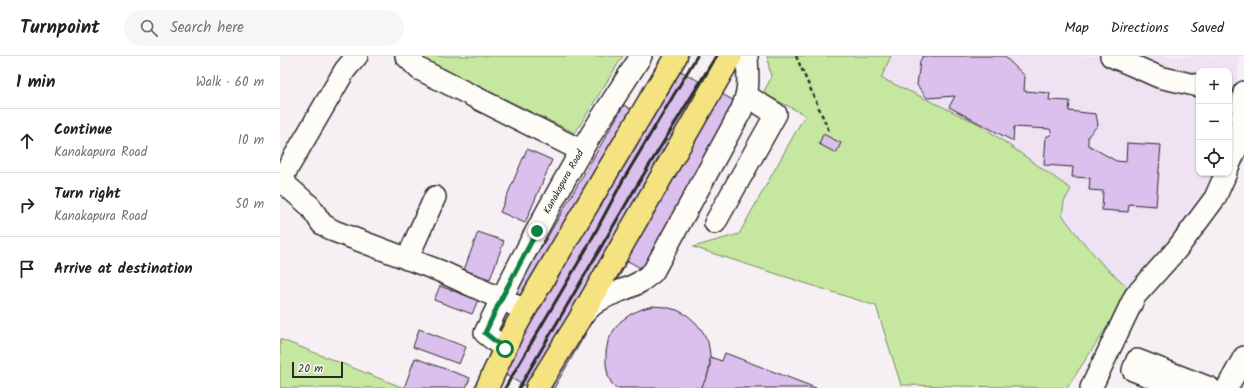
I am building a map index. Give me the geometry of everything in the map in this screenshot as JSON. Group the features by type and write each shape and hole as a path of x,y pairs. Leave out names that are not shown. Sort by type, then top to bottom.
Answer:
{"highway":[{"path":"487,388 525,310 676,56"},
{"path":"537,388 578,320 730,56"}],"street":[{"path":"357,56 345,70 283,176 287,186 310,206 322,224 334,231 440,270 525,310"},
{"path":"406,56 419,69 582,151"},
{"name":"Kanakapura Road","path":"505,349 485,333 537,231 582,151 641,56"},
{"path":"578,320 588,308 605,296 639,282 652,272 741,111 747,96 747,56"},
{"path":"1111,56 1159,77 1196,85"},
{"path":"1232,159 1239,143 1244,92"},
{"path":"1232,94 1244,96"},
{"path":"715,223 776,114 747,96"},
{"path":"1091,388 1135,296 1177,249 1215,198 1225,176"},
{"path":"408,259 435,197"},
{"path":"1227,388 1244,357"},
{"path":"1179,388 1133,370 1137,360 1210,388"}],"path":[{"path":"796,56 829,131"}],"shaded area":[{"path":"891,56 1239,56 1234,124 1232,132 1232,68 1196,68 1196,176 1217,176 1213,185 1186,222 1170,239 1131,290 1103,265 1062,215 1064,202 1070,189 881,78"}],"green space":[{"path":"426,56 623,56 575,133 424,60"},
{"path":"767,56 891,56 881,78 979,124 1071,189 1064,202 1062,215 1103,265 1131,290 1067,388 901,385 876,306 693,247 739,234 805,115 763,93 771,78"},
{"path":"280,339 404,388 280,388"}],"building":[{"path":"923,56 1004,56 1025,76 1024,91 1050,93 1049,100 1070,101 1069,111 1096,114 1098,125 1088,136 1088,145 1116,161 1126,162 1127,143 1161,145 1156,206 1129,204 1128,212 1102,210 1103,191 1089,190 1090,178 1072,177 1073,167 1044,165 1046,137 1052,134 1050,129 1014,127 1013,141 949,107 955,96 927,98 917,85 920,61"},
{"path":"670,65 740,104 644,270 628,261 554,388 529,388 498,371 494,329 624,105 641,115"},
{"path":"823,134 841,143 836,153 819,144"},
{"path":"527,149 552,160 525,223 500,212"},
{"path":"478,232 504,241 490,279 464,270"},
{"path":"440,286 478,300 472,314 434,300"},
{"path":"653,306 677,310 687,315 703,332 708,342 710,366 707,377 701,388 615,388 613,386 608,376 606,364 608,341 621,321 631,314"},
{"path":"419,329 466,347 459,364 413,347"},
{"path":"725,353 816,388 701,388 707,377 710,366 710,357 722,361"},
{"path":"415,358 470,378 466,388 404,388"}],"railway":[{"path":"505,388 588,246 623,180 697,56"},
{"path":"519,388 636,187 716,56"}],"route":[{"path":"505,349 485,333 537,231"}]}
